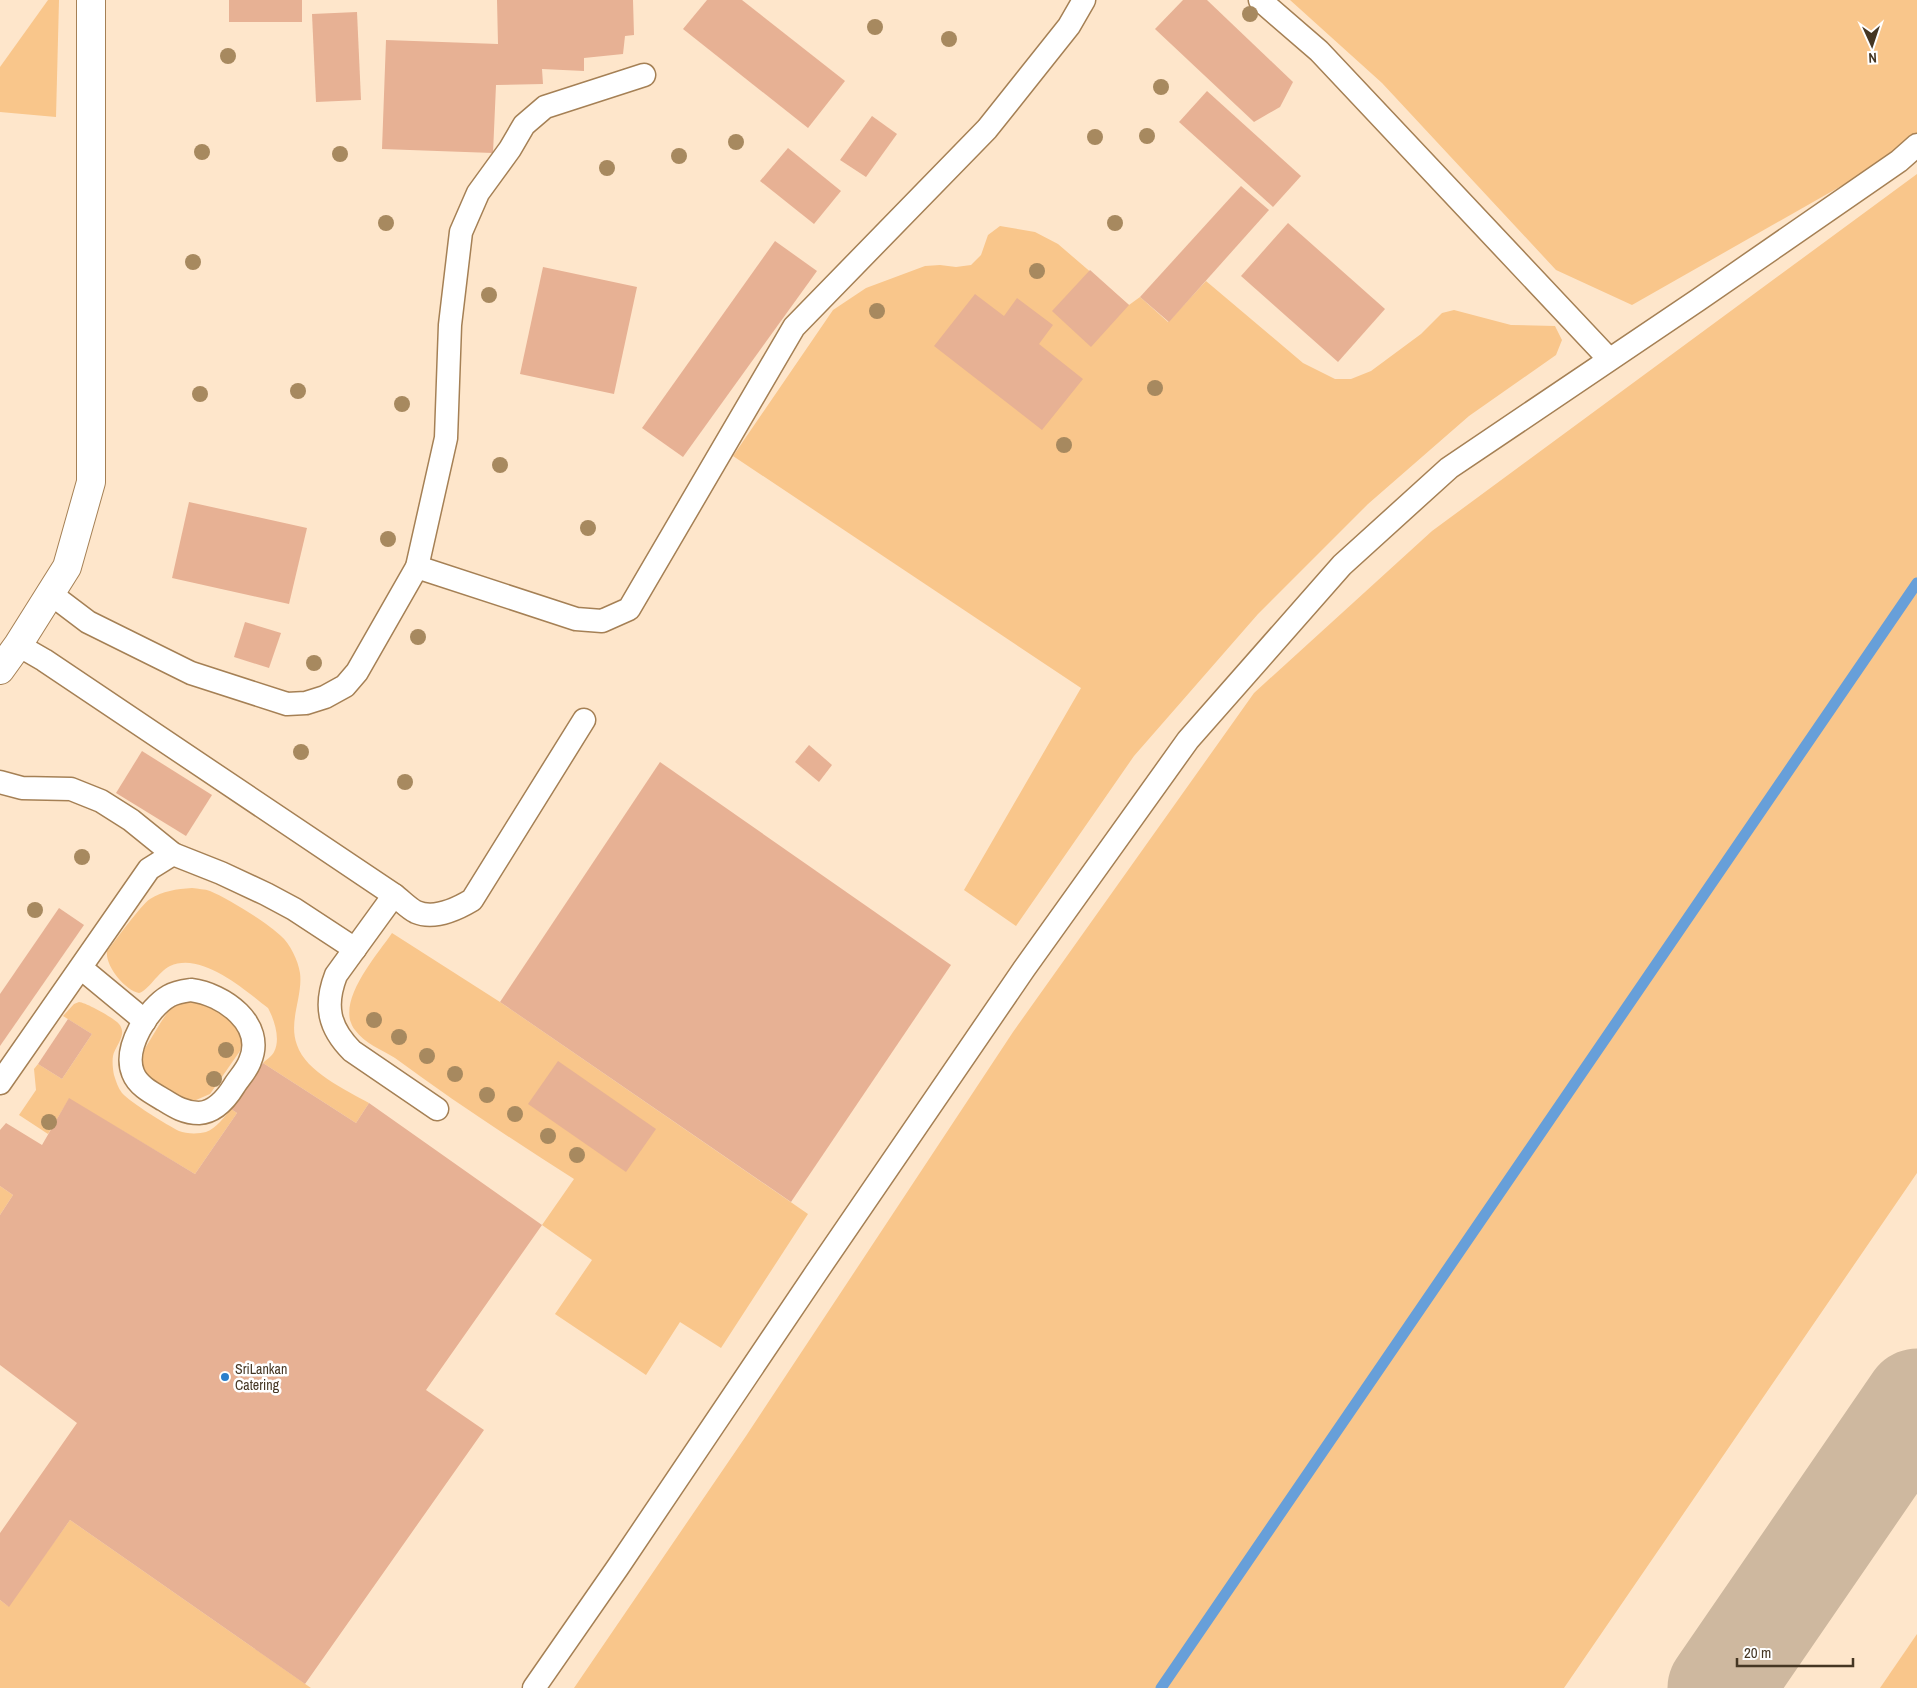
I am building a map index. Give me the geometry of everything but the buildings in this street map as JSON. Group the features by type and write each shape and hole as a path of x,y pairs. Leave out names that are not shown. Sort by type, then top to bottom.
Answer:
{"street":[{"path":"0,670 67,567 91,482 90,0"}],"lane":[{"path":"417,567 576,619 602,621 628,609 794,328 987,129 1070,26 1084,0"},
{"path":"1260,0 1319,51 1609,360"},
{"path":"51,594 88,622 191,673 288,704 306,703 316,700 345,686 357,672 417,567 446,438 450,325 462,232 478,193 510,149 524,125 545,107 644,75"},
{"path":"534,1688 618,1568 810,1281 1024,968 1188,740 1349,558 1449,468 1899,161 1917,145"},
{"path":"18,645 417,912 430,914 455,909 472,900 584,720"},
{"path":"0,782 22,788 71,789 102,801 131,820 173,854 221,873 266,894 294,909 355,949"},
{"path":"0,1083 149,869 173,854"},
{"path":"394,895 336,975 331,987 330,1014 333,1027 342,1041 352,1051 437,1109"},
{"path":"81,968 144,1021"},
{"path":"191,990 203,992 221,999 242,1016 251,1030 253,1048 250,1061 228,1095 218,1106 200,1113 184,1111 139,1083 133,1074 131,1064 133,1045 144,1021 158,1004 171,994 191,990"}],"shaded area":[{"path":"48,0 59,0 56,117 0,112 0,67"},
{"path":"1290,0 1917,0 1917,140 1901,152 1632,305 1556,270 1382,83"},
{"path":"1917,174 1917,1173 1564,1688 574,1688 746,1436 1013,1032 1254,693 1432,531"},
{"path":"1000,226 1035,232 1058,244 1129,305 1140,297 1168,322 1206,281 1303,363 1335,379 1351,379 1371,371 1421,334 1442,313 1454,310 1511,325 1555,326 1562,340 1556,355 1469,416 1368,504 1258,614 1134,756 1016,926 964,890 1081,688 733,456 833,310 866,288 925,266 956,267 971,265 981,255 988,235"},
{"path":"192,888 210,891 237,905 267,924 287,943 300,973 300,991 294,1027 297,1045 309,1064 318,1072 338,1086 369,1103 356,1123 263,1063 273,1053 277,1041 276,1029 268,1008 222,975 209,968 182,963 170,966 161,972 146,989 139,993 128,987 117,976 109,963 107,951 140,909 150,899 160,894"},
{"path":"392,933 500,1002 808,1214 721,1348 680,1322 646,1375 555,1314 592,1260 542,1225 574,1179 483,1120 395,1058 368,1042 359,1035 351,1024 349,1009 357,986 363,974"},
{"path":"192,997 239,1023 241,1043 240,1051 210,1094 196,1100 180,1101 143,1075 142,1062 144,1050 171,1007"},
{"path":"79,1002 100,1011 119,1024 122,1036 113,1056 114,1075 122,1093 141,1108 185,1133 203,1133 214,1128 231,1109 237,1113 195,1174 69,1099 48,1134 19,1115 36,1090 34,1069 38,1064 62,1079 92,1034 63,1016 74,1004"},
{"path":"0,1186 13,1195 0,1215"},
{"path":"70,1520 311,1688 0,1688 0,1600 8,1606"},
{"path":"1917,1634 1917,1688 1880,1688"}],"waterway":[{"path":"1161,1688 1917,583"}],"taxiway":[{"path":"1720,1688 1917,1401"}],"place":[{"name":"SriLankan Catering","path":"225,1377"}]}
